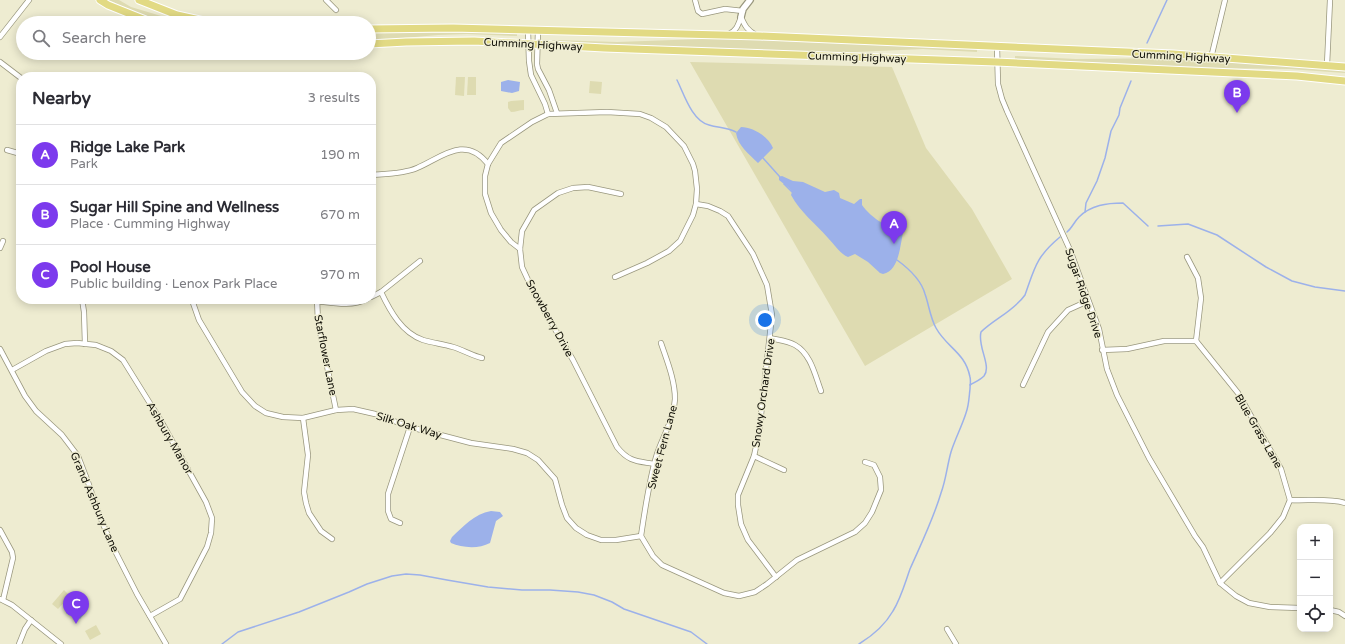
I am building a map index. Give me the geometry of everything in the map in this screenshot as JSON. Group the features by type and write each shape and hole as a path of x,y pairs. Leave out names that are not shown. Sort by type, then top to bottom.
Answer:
{"highway":[{"path":"100,0 108,5 136,16"},
{"path":"139,0 182,16"},
{"name":"Cumming Highway","path":"376,29 453,28 760,36 1173,54 1345,67"},
{"name":"Cumming Highway","path":"376,44 474,41 612,48 996,62 1297,76 1345,81"}],"street":[{"path":"16,16 29,0"},
{"path":"326,0 336,10"},
{"path":"695,0 698,12 702,14 725,9 742,14"},
{"path":"725,36 738,27 742,14 750,0"},
{"path":"1211,58 1225,0"},
{"path":"1327,65 1330,0"},
{"path":"742,14 746,27 749,31 760,36"},
{"path":"0,37 16,17"},
{"path":"528,30 531,75 545,104 548,114"},
{"path":"538,30 538,69 549,90 557,113"},
{"name":"Sugar Ridge Drive","path":"997,46 996,62 998,84 1007,111 1070,250 1098,328 1107,369 1117,395 1149,458 1203,548 1220,582"},
{"path":"0,62 16,74"},
{"path":"533,80 542,76"},
{"path":"520,248 511,242 501,230 491,213 485,194 485,176 488,164 501,142 532,122 548,114 607,112 640,114 651,118 666,127 684,146 694,164 698,189 696,204 693,216 680,241 669,251 647,263 615,277"},
{"path":"376,175 416,169 448,152 460,149 482,156 488,164"},
{"path":"7,150 16,153"},
{"name":"Snowberry Drive","path":"621,194 588,187 573,188 558,193 534,210 522,231 520,248 522,267 534,293 573,360 617,447 623,455 635,461 654,464"},
{"name":"Snowy Orchard Drive","path":"696,204 708,206 728,216 753,254 767,285 772,314 759,433 754,456 738,495 738,514 748,540 776,577"},
{"path":"0,248 4,241"},
{"path":"1102,350 1127,348 1164,341 1196,341 1200,298 1198,278 1187,257"},
{"path":"376,294 420,261"},
{"path":"381,292 389,310 407,330 421,339 452,347 482,358"},
{"path":"1023,385 1048,332 1068,310 1088,301"},
{"path":"83,304 84,344"},
{"name":"Silk Oak Way","path":"194,304 200,320 242,392 255,406 266,413 283,417 303,418 336,410 353,409 375,414 410,427 471,443 513,449 527,453 538,460 555,479 567,518 576,528 587,535 601,540 616,540 641,536"},
{"name":"Starflower Lane","path":"317,304 318,322 336,410"},
{"path":"770,338 794,344 802,350 810,361 821,391"},
{"name":"Blue Grass Lane","path":"1196,341 1238,393 1282,469 1290,500"},
{"name":"Sweet Fern Lane","path":"641,536 654,464 673,412 675,399 674,382 661,343"},
{"name":"Ashbury Manor","path":"12,370 46,351 65,344 96,345 111,351 123,360 161,421 206,502 212,518 211,532 207,547 180,599 150,616"},
{"name":"Grand Ashbury Lane","path":"0,349 25,396 36,411 62,435 78,456 97,510 110,541 137,594 166,644"},
{"path":"303,418 308,455 304,492 306,503 309,513 321,531 332,539"},
{"path":"400,523 391,519 388,511 388,494 410,427"},
{"path":"754,456 784,470"},
{"path":"641,536 653,556 662,565 724,593 739,596 754,592 797,560 855,532 865,523 872,512 881,490 880,477 874,465 865,462"},
{"path":"1297,608 1270,608 1249,603 1236,596 1220,582 1270,533 1283,517 1290,500 1314,500 1345,503"},
{"path":"0,530 12,552 13,558 1,599 12,605 61,644"},
{"path":"1333,611 1339,612 1345,616"},
{"path":"19,644 25,629 31,620"},
{"path":"947,629 956,644"}],"shaded area":[{"path":"109,0 119,0 131,7 161,16 144,16"},
{"path":"376,32 517,33 517,36 467,34 376,40"},
{"path":"702,39 977,48 977,52 923,49 833,53 552,43 552,40 617,42"},
{"path":"1015,56 1076,59 1183,58 1345,69 1345,73 1289,69 1183,68 1015,59"},
{"path":"690,62 892,67 926,148 972,209 1012,279 865,366"},
{"path":"456,77 465,77 464,96 455,95"},
{"path":"468,77 476,77 476,95 467,95"},
{"path":"590,81 602,82 601,94 589,93"},
{"path":"524,100 524,110 511,112 508,108 508,102"},
{"path":"64,590 70,596 58,609 52,604"},
{"path":"96,625 101,634 90,640 85,631"}],"water":[{"path":"508,80 520,82 519,91 512,93 501,91 501,82"},
{"path":"741,127 746,127 760,133 768,140 773,148 758,163 744,150 737,138 736,133"},
{"path":"782,176 793,181 803,182 825,192 834,190 839,193 840,198 854,204 862,199 863,207 876,219 899,227 903,233 896,263 888,272 883,274 855,254 848,257 842,254 799,207 791,195 792,192 779,180 779,177"},
{"path":"491,511 500,512 503,516 496,521 490,543 470,547 451,543 450,541 452,537 470,521 479,515"},
{"path":"71,603 85,613 80,619 74,613 69,615 66,613 66,609"}],"waterway":[{"path":"1147,43 1167,0"},
{"path":"677,80 689,106 698,118 709,125 736,132"},
{"path":"1085,212 1086,203 1097,181 1105,158 1111,131 1119,115 1120,108 1131,81"},
{"path":"763,158 780,177"},
{"path":"784,184 792,192"},
{"path":"1067,232 1077,219 1094,207 1123,203 1148,226"},
{"path":"1158,226 1188,224 1217,235 1266,267 1292,281 1315,287 1345,291"},
{"path":"970,385 984,376 986,372 986,361 980,338 981,332 1015,306 1025,295 1037,263 1052,244 1060,237"},
{"path":"859,644 873,634 890,616 903,590 910,569 938,503 954,442 967,410 970,389 968,369 960,356 945,341 936,328 920,283 910,270 897,260"},
{"path":"222,644 238,632 299,612 367,584 392,576 406,574 420,575 488,587 578,592 594,595 612,602 624,609 691,632 707,644"}],"place":[{"name":"Sugar Hill Spine and Wellness","path":"1237,113"},
{"name":"Ridge Lake Park","path":"894,244"},
{"name":"Pool House","path":"76,624"}]}
